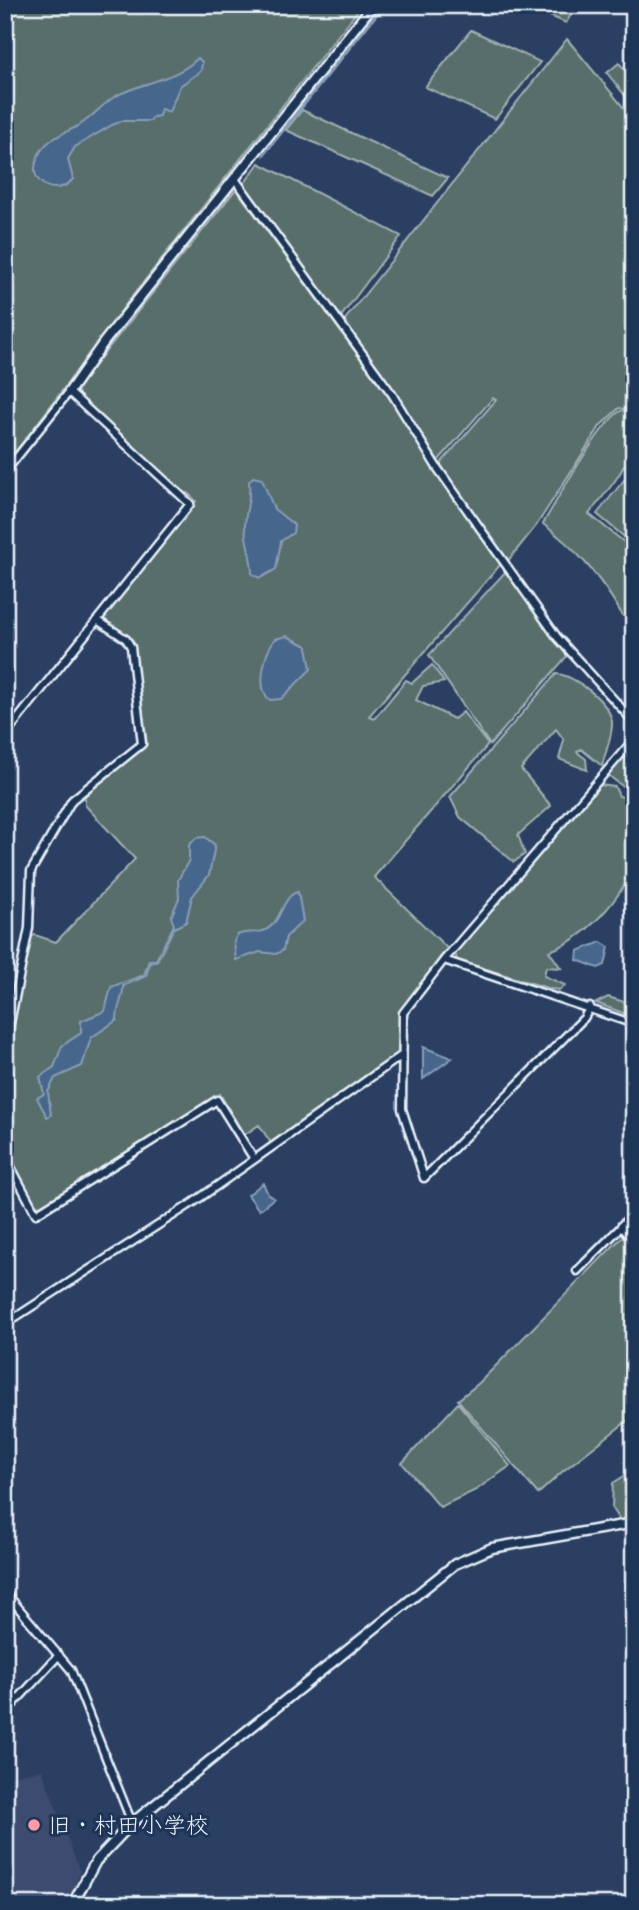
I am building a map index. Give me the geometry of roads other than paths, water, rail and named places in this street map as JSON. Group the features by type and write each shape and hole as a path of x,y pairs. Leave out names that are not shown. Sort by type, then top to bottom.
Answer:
{"street":[{"path":"5,472 69,392 104,342 373,5"},
{"path":"235,179 392,394 436,466 557,637 634,722"},
{"path":"5,735 190,504 69,392"},
{"path":"5,1048 29,928 31,871 72,800 142,744 131,647 126,639 97,620"},
{"path":"590,1007 584,1018 424,1178 403,1116 402,1013 444,960 634,739"},
{"path":"444,960 634,1024"},
{"path":"5,1324 254,1159 401,1056"},
{"path":"5,1156 36,1214 218,1100 254,1159"},
{"path":"577,1271 634,1214"},
{"path":"622,1226 634,1241"},
{"path":"72,1905 96,1861 132,1824 455,1564 492,1548 634,1523"},
{"path":"5,1592 71,1670 132,1824"},
{"path":"5,1713 59,1655"}],"place":[{"name":"旧・村田小学校","path":"34,1825"}]}
